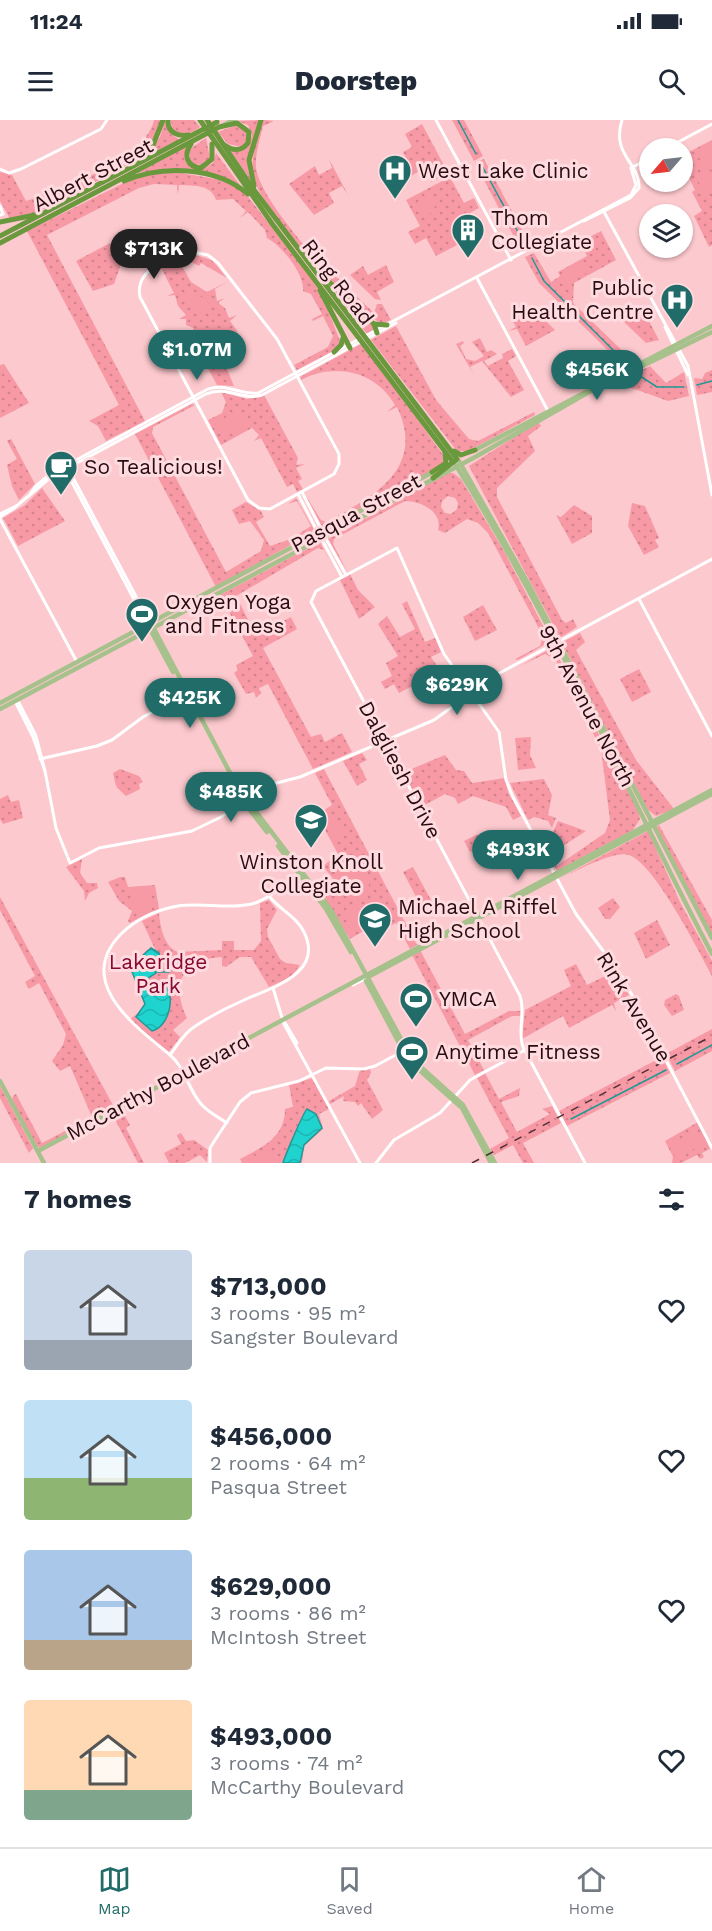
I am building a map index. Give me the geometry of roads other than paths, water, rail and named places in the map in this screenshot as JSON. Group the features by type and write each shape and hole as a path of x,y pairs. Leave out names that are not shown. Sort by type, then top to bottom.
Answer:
{"highway":[{"path":"136,163 153,145 164,120"},
{"path":"168,120 170,130 175,134 198,135"},
{"path":"199,120 212,144 257,198"},
{"name":"Ring Road","path":"199,120 312,275 457,463"},
{"name":"Ring Road","path":"207,120 257,198 312,266 448,445 457,463"},
{"path":"257,198 249,165 261,120"},
{"path":"215,133 231,149 239,150 248,143 249,132 241,124 219,123"},
{"name":"Albert Street","path":"0,243 219,123"},
{"path":"198,135 186,154 193,167 201,168 210,163 212,144"},
{"name":"Albert Street","path":"0,236 136,163 198,135"},
{"path":"89,195 145,172 170,170 225,180 257,198"},
{"path":"0,222 29,217 53,208"},
{"path":"312,266 374,331 387,325"},
{"path":"312,275 348,347"},
{"path":"334,352 341,345 343,336"},
{"path":"433,476 447,459 434,434"},
{"path":"448,445 459,454 476,453"},
{"path":"433,476 457,463"}],"main road":[{"name":"Albert Street","path":"219,123 233,120"},
{"name":"Pasqua Street","path":"0,703 150,626 222,585 433,476 444,473 457,463 674,343 712,326"},
{"name":"Pasqua Street","path":"476,453 489,442 712,332"},
{"path":"479,494 457,463 489,442"},
{"path":"471,481 466,467 476,453"},
{"name":"9th Avenue North","path":"457,463 556,642"},
{"name":"9th Avenue North","path":"457,463 479,494 642,809 712,938"},
{"path":"444,473 455,471 464,479"},
{"name":"Pasqua Street","path":"150,626 165,621 211,597 321,534"},
{"path":"211,597 212,592 222,585"},
{"path":"158,637 157,629 165,621"},
{"path":"150,626 158,637 186,694"},
{"path":"150,626 166,660 244,800 300,871 329,914 366,976 412,1065 453,1098 464,1111 493,1163"},
{"path":"166,660 172,664"},
{"name":"Pasqua Street","path":"0,709 78,664"},
{"name":"McCarthy Boulevard","path":"555,876 618,840 677,813 712,792"},
{"name":"McCarthy Boulevard","path":"284,1020 651,825 680,807 712,792"},
{"path":"677,813 680,807"},
{"path":"642,809 654,817 669,813"},
{"path":"618,840 639,825 642,809"},
{"name":"9th Avenue North","path":"651,825 675,884 712,954"},
{"name":"McCarthy Boulevard","path":"38,1151 353,985"},
{"path":"0,1081 44,1163"}],"street":[{"path":"0,170 9,173 21,169 101,129 107,120"},
{"path":"436,120 511,260"},
{"path":"78,664 0,516 18,505 66,467 194,399 220,386 247,393 258,393 296,375 374,331 405,317 631,195 636,190 639,180 619,140 622,120"},
{"path":"686,138 712,124"},
{"path":"631,168 639,164"},
{"name":"Albert Street","path":"0,206 3,214 0,215"},
{"path":"604,211 688,366 712,495"},
{"path":"183,253 202,253 218,263 277,339 340,459 334,474 266,509 250,502 194,399 139,292 146,273 183,253"},
{"path":"477,278 549,412"},
{"path":"387,325 405,317"},
{"path":"296,375 334,352 348,347"},
{"path":"66,467 150,626"},
{"path":"300,493 344,576"},
{"name":"Dalgliesh Drive","path":"397,548 316,591 311,602 520,999 523,1010 520,1035 525,1050 585,1163"},
{"name":"Rink Avenue","path":"397,548 444,654 499,732 508,787 582,925 627,986 712,1148"},
{"path":"16,700 36,736 56,828 70,863 99,848 192,831 221,817 266,786 300,777 434,720 496,675 712,560"},
{"path":"639,599 712,736"},
{"path":"42,759 107,742 143,717 186,694"},
{"path":"227,1123 201,1104 184,1073 170,1055 136,1029 112,995 106,983 104,968 113,944 142,918 165,909 188,905 249,904 269,896 300,871"},
{"path":"170,1055 192,1028 241,1001 273,988 296,975 304,965 308,948 300,926 269,896"},
{"name":"McCarthy Boulevard","path":"353,985 366,976"},
{"path":"273,988 284,1020 360,1163"},
{"path":"210,1163 209,1156 215,1140 240,1102 251,1092 299,1081 333,1067 363,1069 375,1066 405,1050"},
{"path":"376,1163 394,1140 432,1119 470,1080 525,1050"}],"water":[{"path":"151,948 159,953 161,965 154,968 156,973 147,979 147,987 155,991 158,986 164,985 170,996 166,1018 158,1029 152,1031 136,1017 145,1004 130,967"},
{"path":"307,1109 316,1114 322,1128 304,1145 300,1163 283,1163 298,1126"}],"waterway":[{"path":"458,120 476,154"},
{"path":"481,164 525,245"},
{"path":"532,258 544,281 626,363"},
{"path":"637,374 657,387 684,387"},
{"path":"697,385 712,381"},
{"path":"156,972 169,972 175,967"},
{"path":"677,1064 712,1045"},
{"path":"571,1119 666,1070"}],"railway":[{"path":"472,1163 712,1036"}],"place":[{"name":"West Lake Clinic","path":"395,200"},
{"name":"Thom Collegiate","path":"468,259"},
{"name":"Public Health Centre","path":"677,329"},
{"name":"So Tealicious!","path":"61,496"},
{"name":"Oxygen Yoga and Fitness","path":"142,643"},
{"name":"Winston Knoll Collegiate","path":"311,849"},
{"name":"Michael A Riffel High School","path":"375,948"},
{"name":"YMCA","path":"416,1028"},
{"name":"Anytime Fitness","path":"412,1081"}],"park label":[{"name":"Lakeridge Park","path":"158,974"}]}
